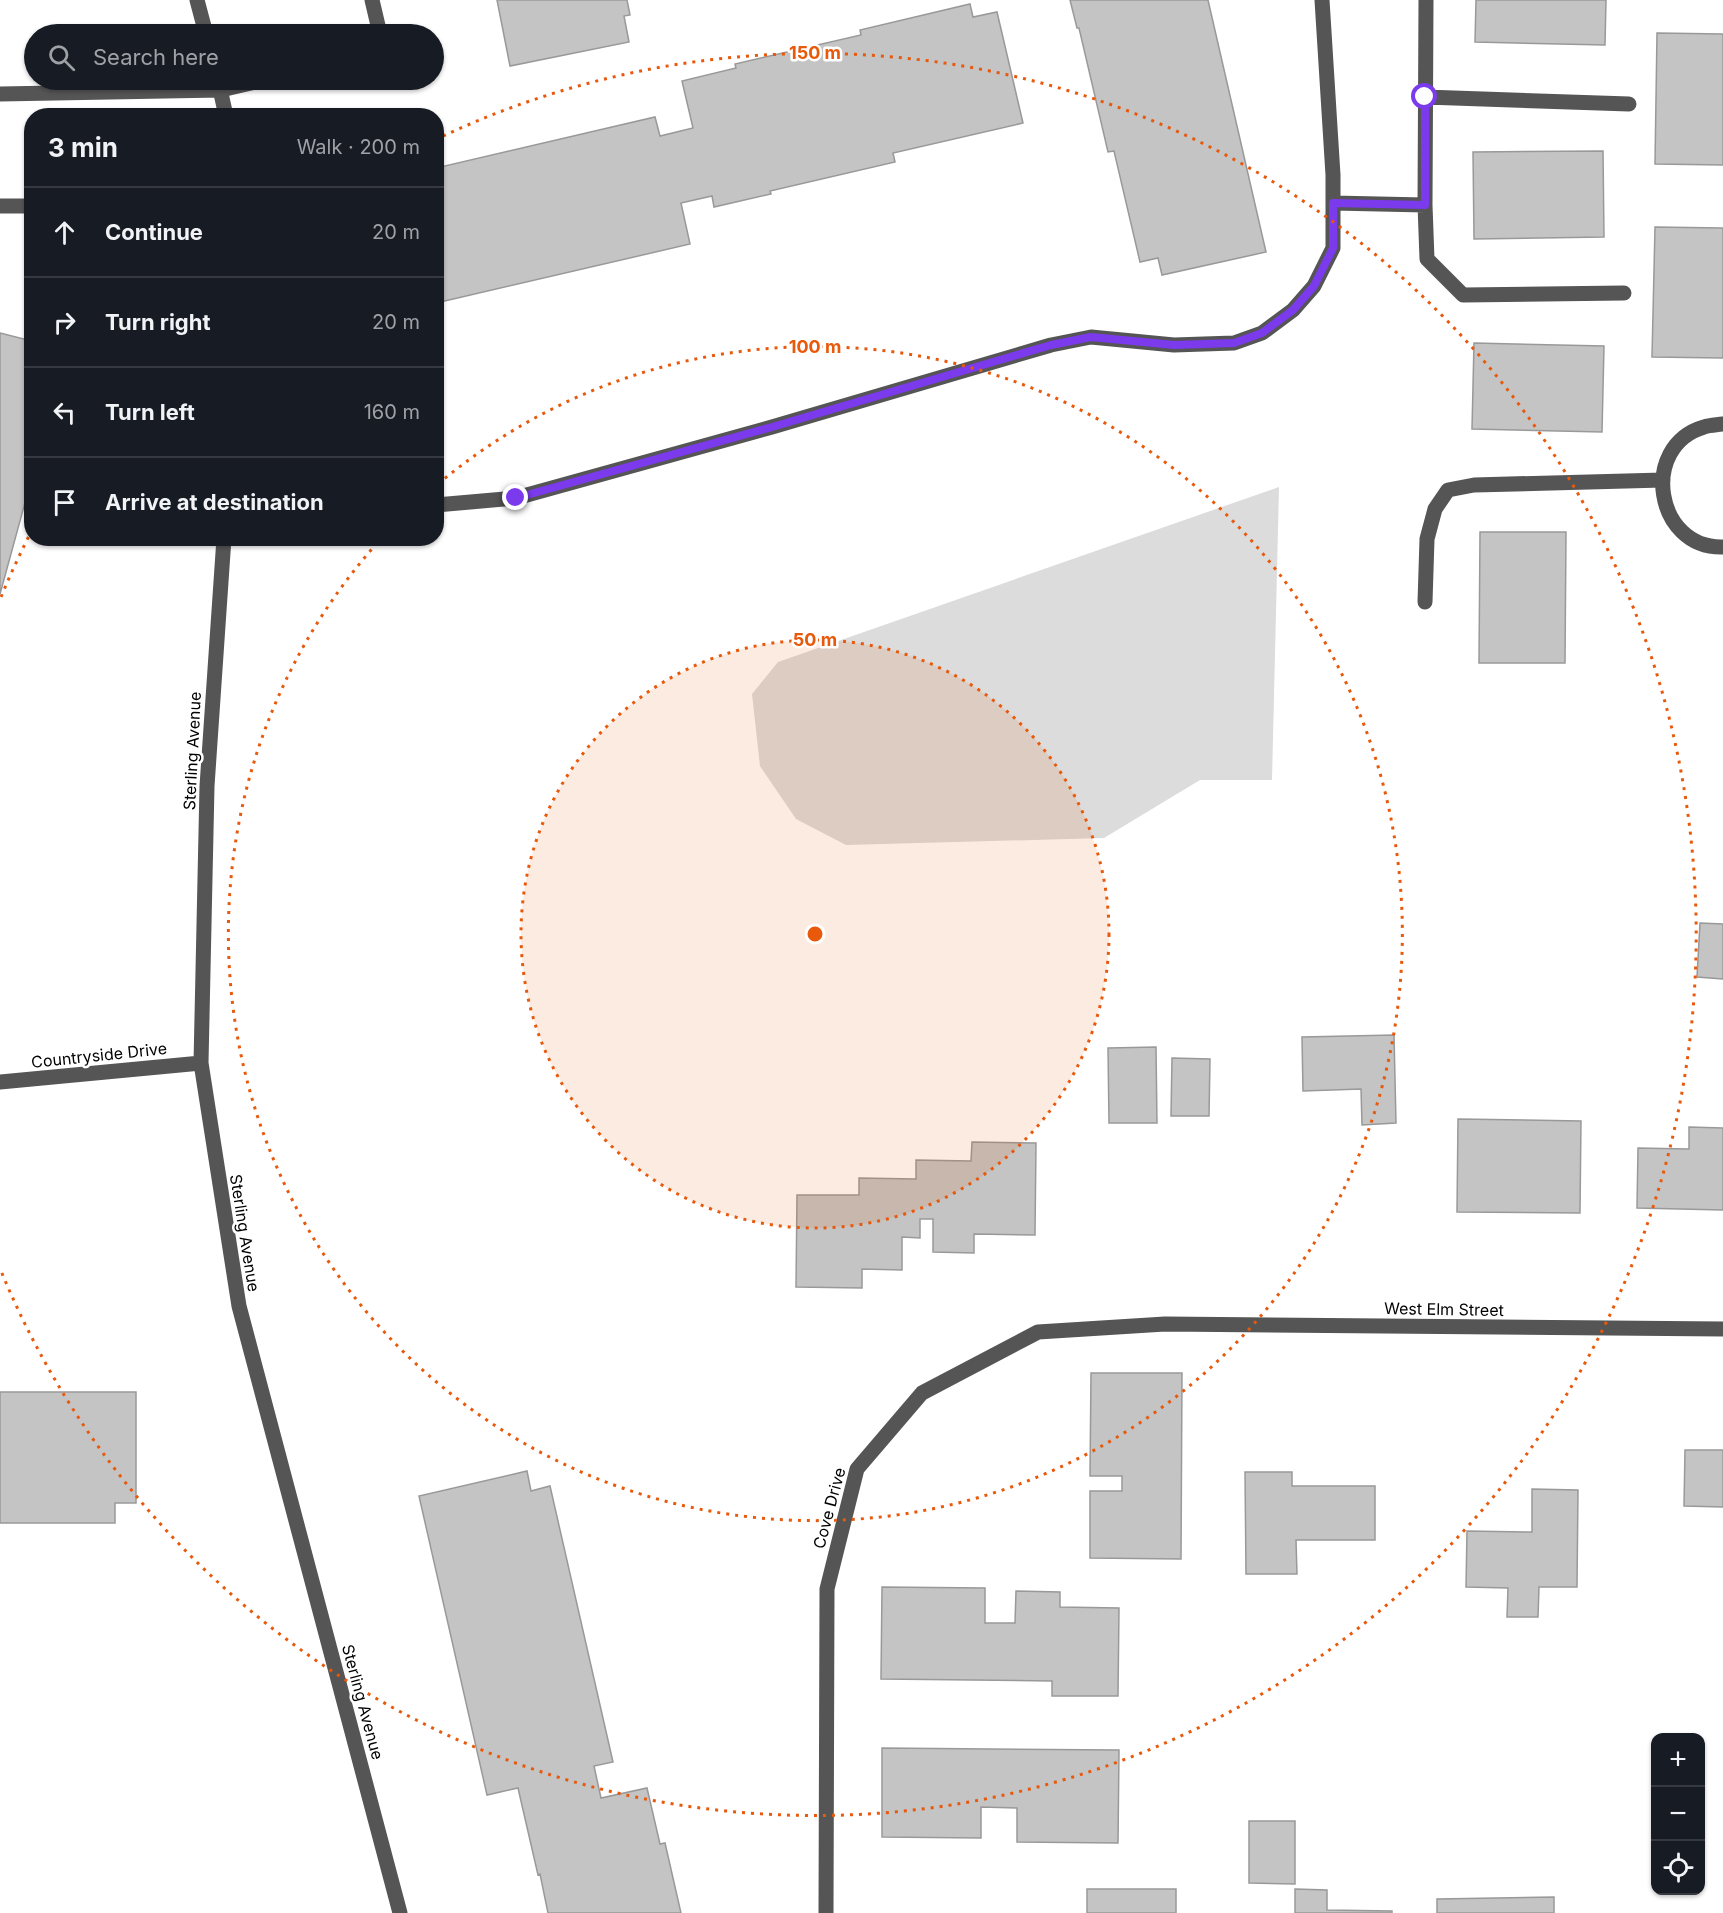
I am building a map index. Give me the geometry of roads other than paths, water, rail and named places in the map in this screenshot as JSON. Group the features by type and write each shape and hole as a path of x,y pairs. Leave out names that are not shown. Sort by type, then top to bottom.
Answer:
{"street":[{"path":"197,0 203,24"},
{"path":"372,0 378,24"},
{"path":"444,504 516,498 772,427 1051,345 1091,337 1174,345 1234,343 1262,333 1293,310 1314,286 1333,248 1333,175 1322,0"},
{"path":"1426,0 1427,260 1462,295 1624,293"},
{"path":"0,94 97,90"},
{"path":"220,90 224,108"},
{"path":"1425,97 1629,104"},
{"path":"1333,203 1425,205"},
{"path":"0,206 24,206"},
{"path":"1723,424 1703,427 1684,438 1670,453 1663,473 1662,494 1668,514 1681,531 1698,542 1723,547"},
{"path":"1425,602 1427,539 1435,509 1448,490 1474,485 1663,480"},
{"name":"Sterling Avenue","path":"223,546 207,786 201,1063 238,1306 400,1913"},
{"name":"Countryside Drive","path":"0,1082 201,1063"},
{"name":"West Elm Street","path":"1165,1324 1723,1329"},
{"name":"Cove Drive","path":"826,1913 827,1589 857,1468 922,1393 1038,1332 1165,1324"}]}
